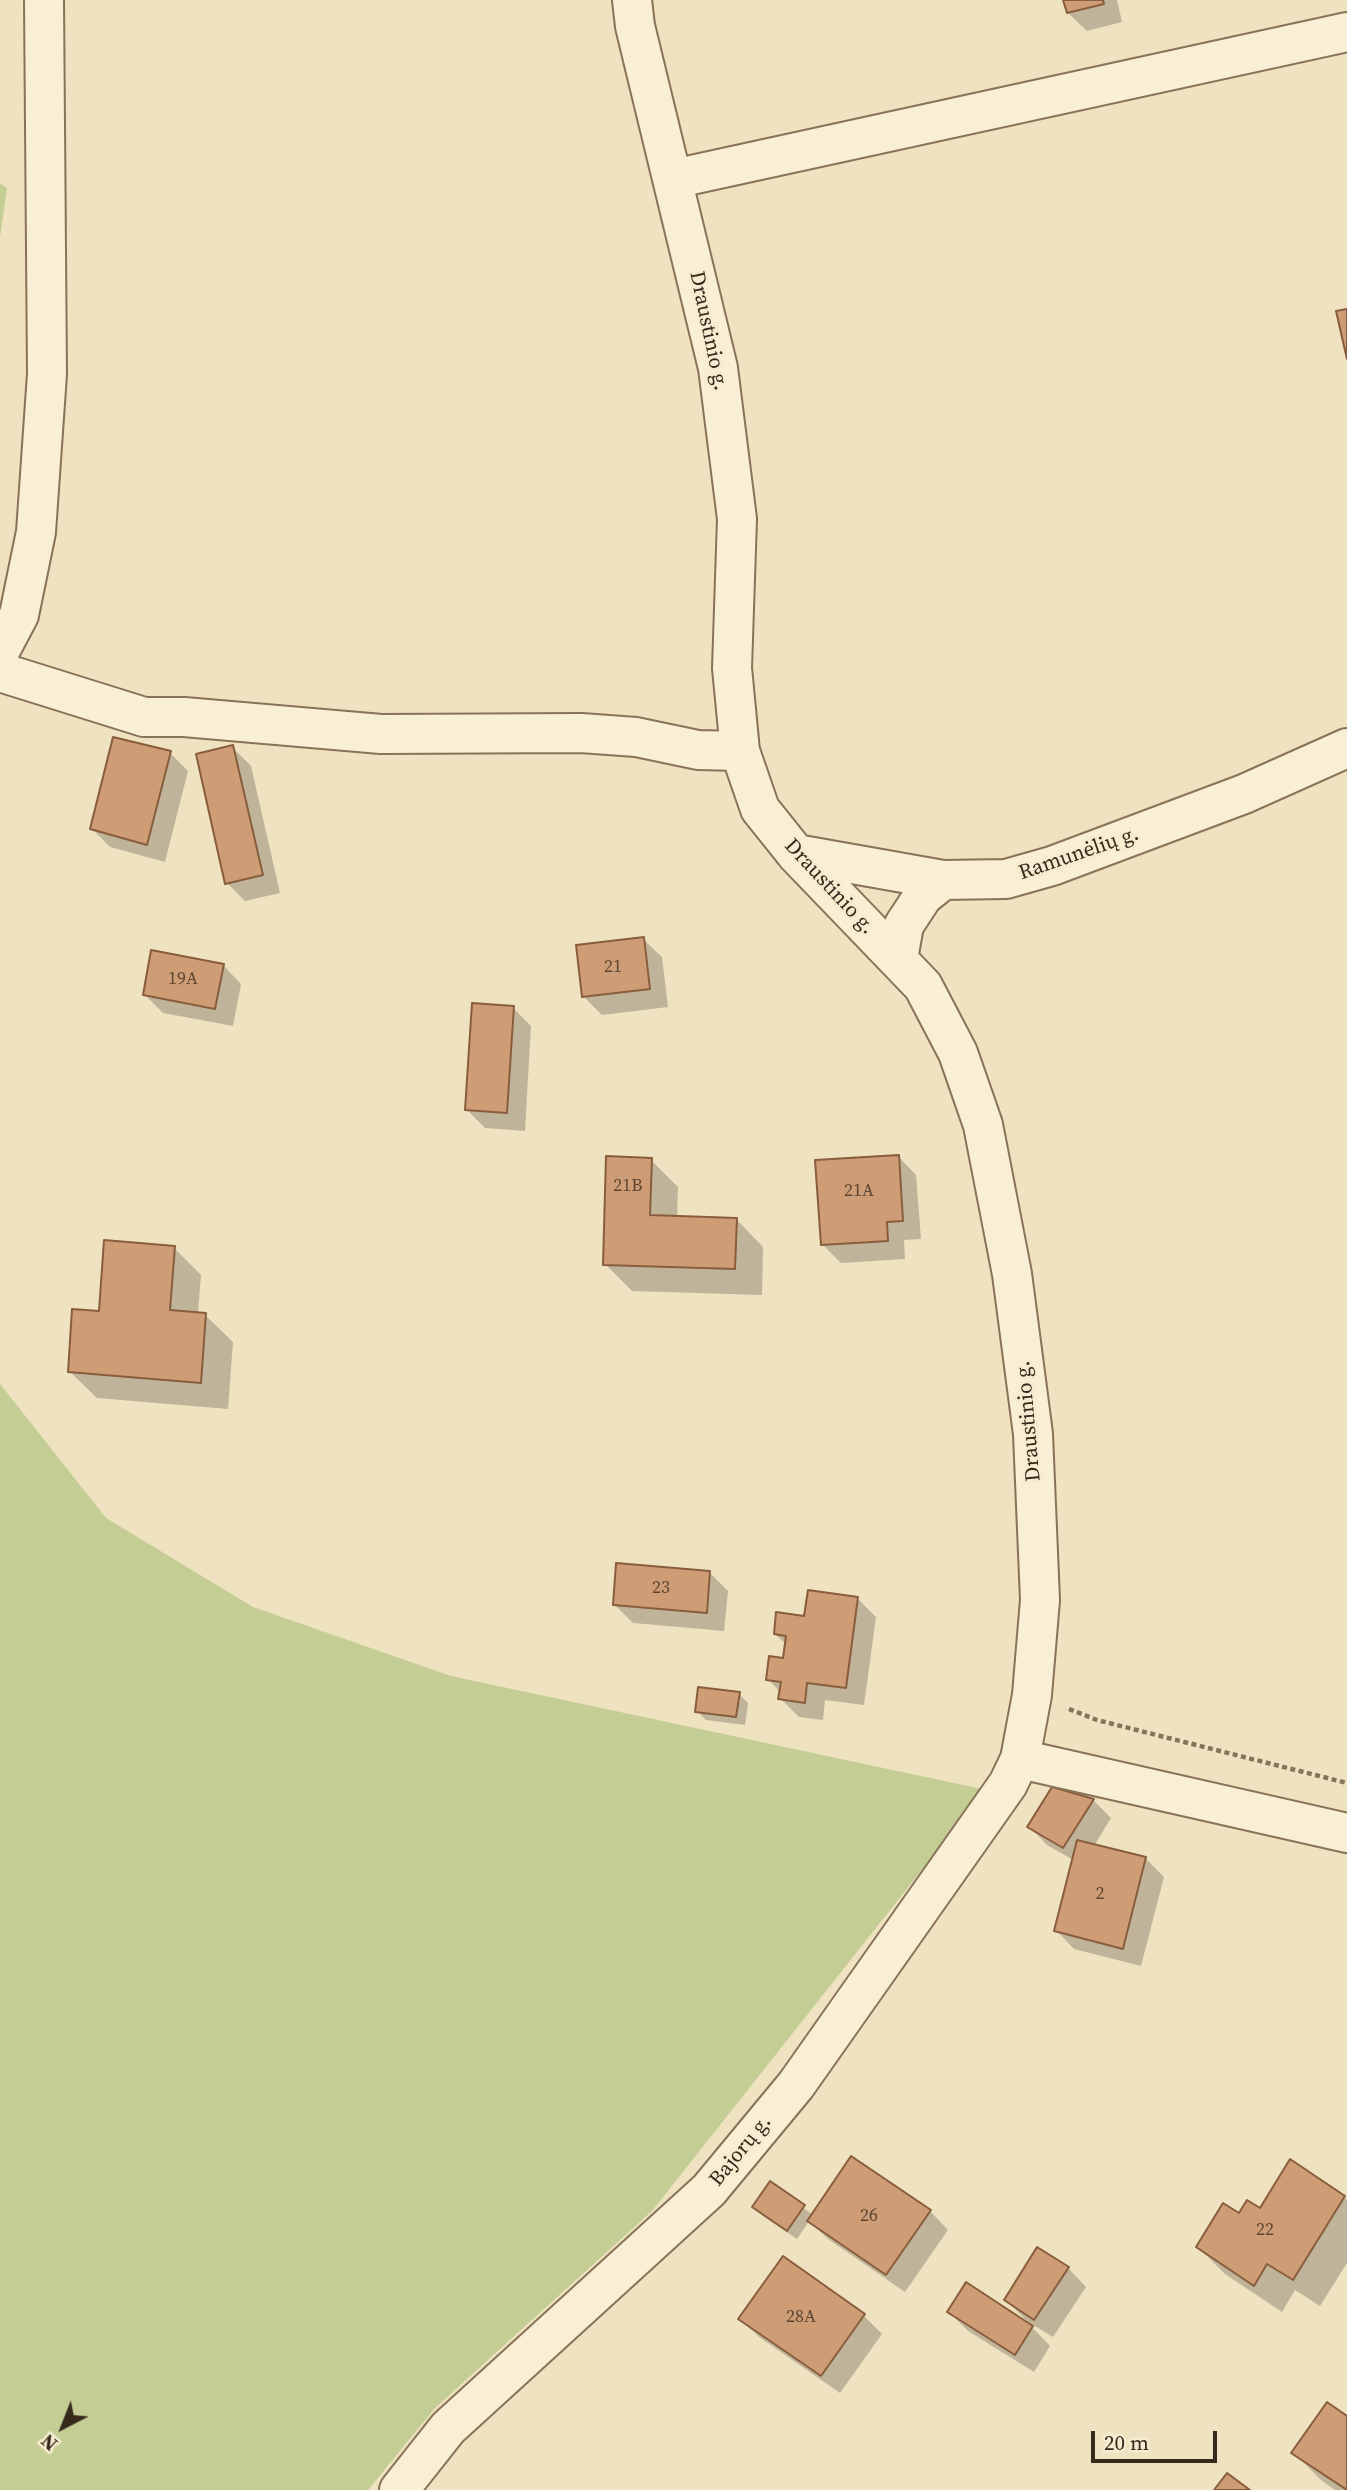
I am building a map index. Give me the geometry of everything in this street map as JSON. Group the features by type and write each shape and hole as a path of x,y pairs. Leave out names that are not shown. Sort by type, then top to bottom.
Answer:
{"street":[{"path":"0,651 19,615 36,532 47,374 44,0"},
{"name":"Draustinio g.","path":"632,0 635,26 719,368 737,519 732,668 740,751 760,809 796,854 923,986 958,1053 983,1125 1012,1274 1034,1448 1040,1600 1032,1695 1020,1759"},
{"path":"673,179 1347,32"},
{"path":"0,673 144,717 381,734 581,733 636,737 698,750 740,751"},
{"name":"Ramunėlių g.","path":"796,854 943,880 1006,879 1052,866 1244,794 1347,748"},
{"path":"898,959 904,925 923,896 943,880"},
{"path":"1020,1759 1347,1833"},
{"name":"Bajorų g.","path":"399,2490 448,2428 709,2190 796,2085 990,1811 1020,1759"}],"path":[{"path":"1032,1695 1097,1720 1347,1783"}],"green space":[{"path":"0,183 7,188 0,237"},
{"path":"0,1384 106,1518 253,1607 451,1676 982,1789 951,1833 652,2211 435,2408 368,2490 0,2490"}],"building":[{"path":"1063,0 1103,0 1104,4 1067,13"},
{"path":"1347,309 1347,359 1336,311"},
{"path":"113,737 171,751 147,845 90,829"},
{"path":"233,745 263,875 225,884 196,754"},
{"path":"644,937 650,989 582,997 576,945"},
{"path":"151,950 224,964 215,1009 143,995"},
{"path":"472,1003 514,1006 507,1113 465,1110"},
{"path":"899,1155 903,1221 887,1222 888,1241 821,1245 815,1160"},
{"path":"606,1156 652,1158 650,1215 737,1218 735,1269 603,1265"},
{"path":"104,1240 175,1246 170,1310 206,1313 201,1383 68,1372 72,1309 99,1311"},
{"path":"616,1563 710,1571 707,1613 613,1605"},
{"path":"808,1590 858,1597 846,1688 807,1683 805,1703 778,1699 781,1682 766,1680 769,1656 783,1658 786,1636 774,1634 776,1612 804,1616"},
{"path":"698,1687 740,1692 736,1717 695,1712"},
{"path":"1052,1787 1094,1799 1063,1848 1027,1827"},
{"path":"1077,1840 1146,1857 1123,1949 1054,1931"},
{"path":"851,2156 931,2210 886,2275 807,2221"},
{"path":"1290,2159 1345,2196 1293,2280 1267,2264 1254,2286 1196,2247 1223,2203 1239,2213 1247,2200 1260,2208"},
{"path":"770,2181 805,2205 787,2231 752,2207"},
{"path":"1037,2247 1069,2267 1034,2320 1004,2300"},
{"path":"783,2256 865,2314 821,2376 738,2319"},
{"path":"966,2282 1033,2326 1015,2355 947,2312"},
{"path":"1327,2402 1347,2416 1347,2490 1291,2453"},
{"path":"1227,2473 1250,2490 1214,2490"}]}
